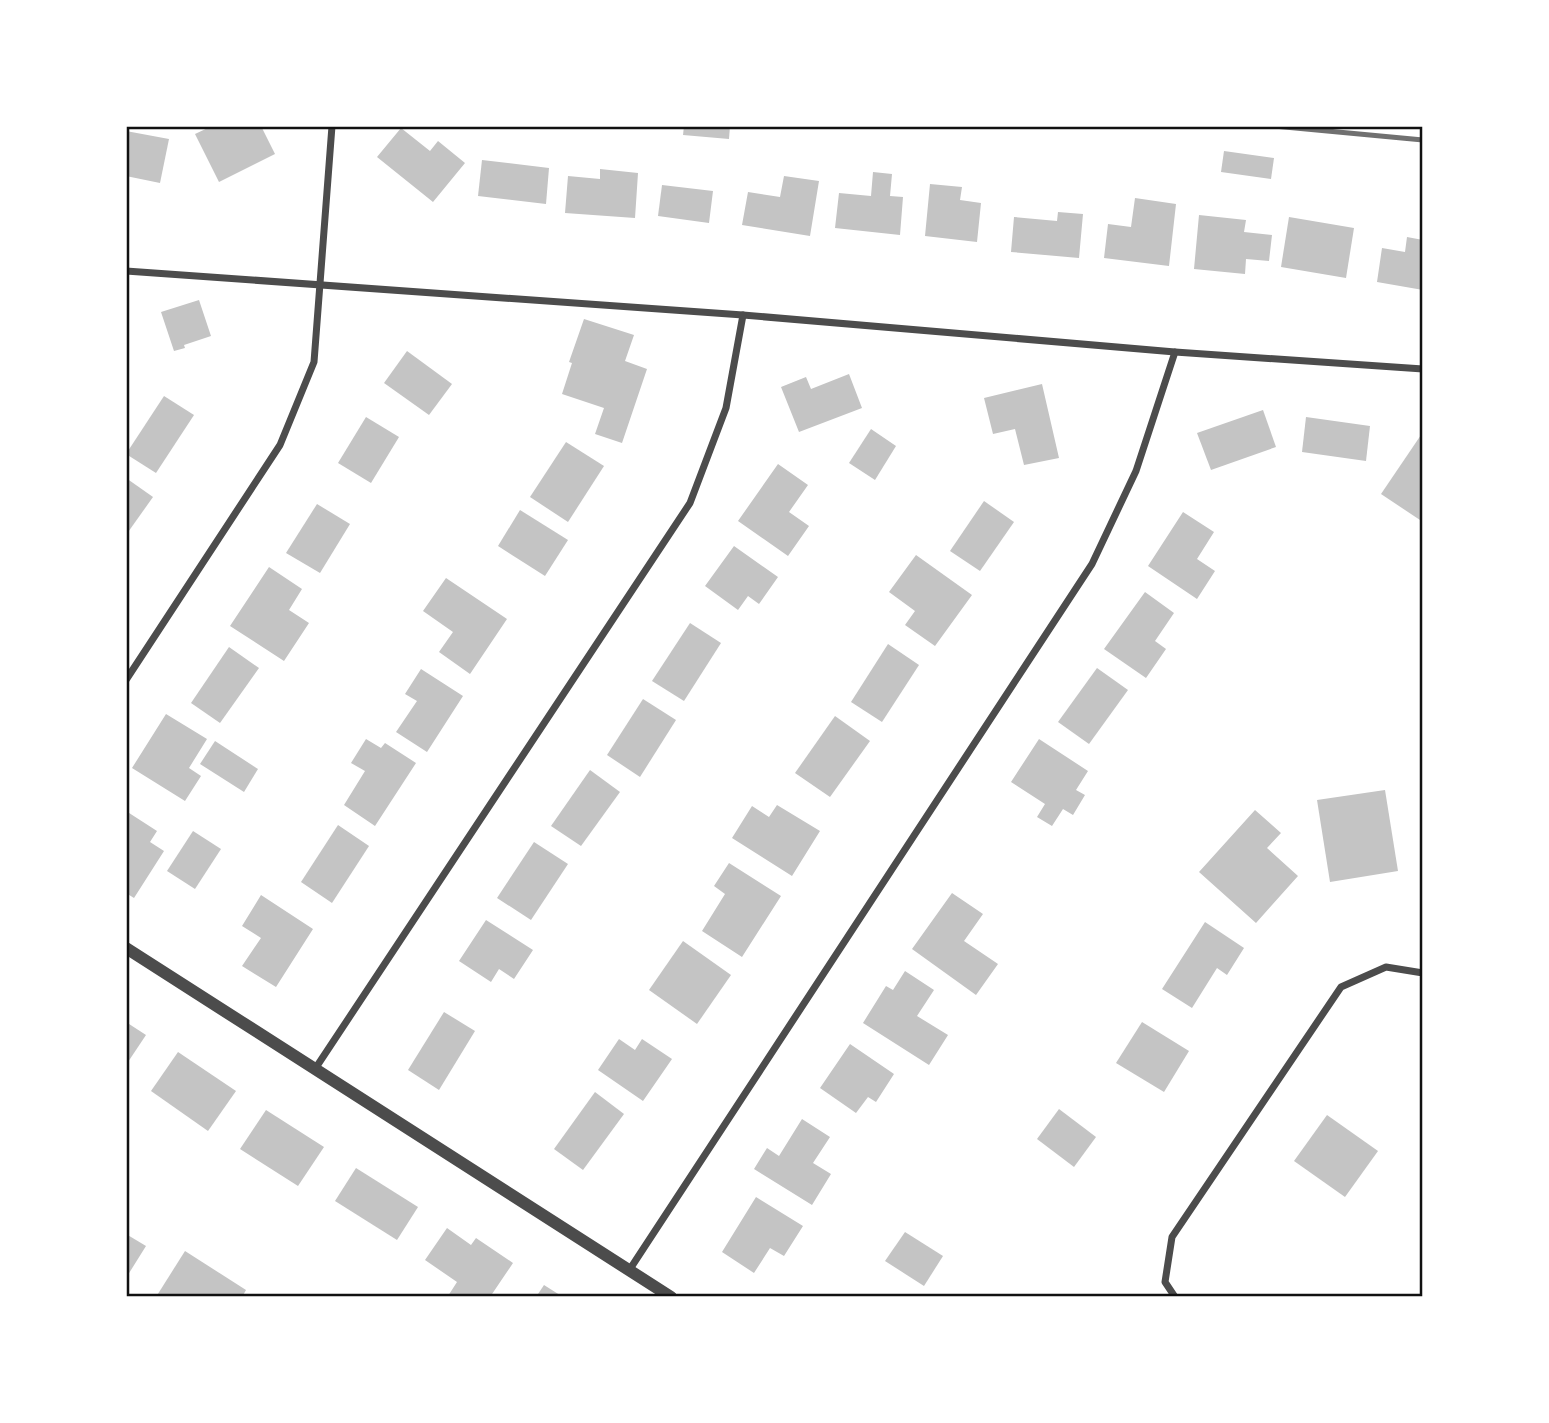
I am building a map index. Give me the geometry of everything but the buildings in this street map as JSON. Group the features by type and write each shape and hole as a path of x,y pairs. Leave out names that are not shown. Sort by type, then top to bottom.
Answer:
{"street":[{"path":"126,680 280,445 314,362 332,126"},
{"path":"126,271 743,315 1175,352 1423,369"},
{"path":"315,1069 690,502 726,408 743,315"},
{"path":"630,1269 1092,564 1136,471 1175,352"},
{"path":"126,948 671,1297"},
{"path":"1175,1297 1165,1282 1172,1237 1341,987 1386,967 1423,973"}],"railway":[{"path":"1274,126 1423,140"}]}
